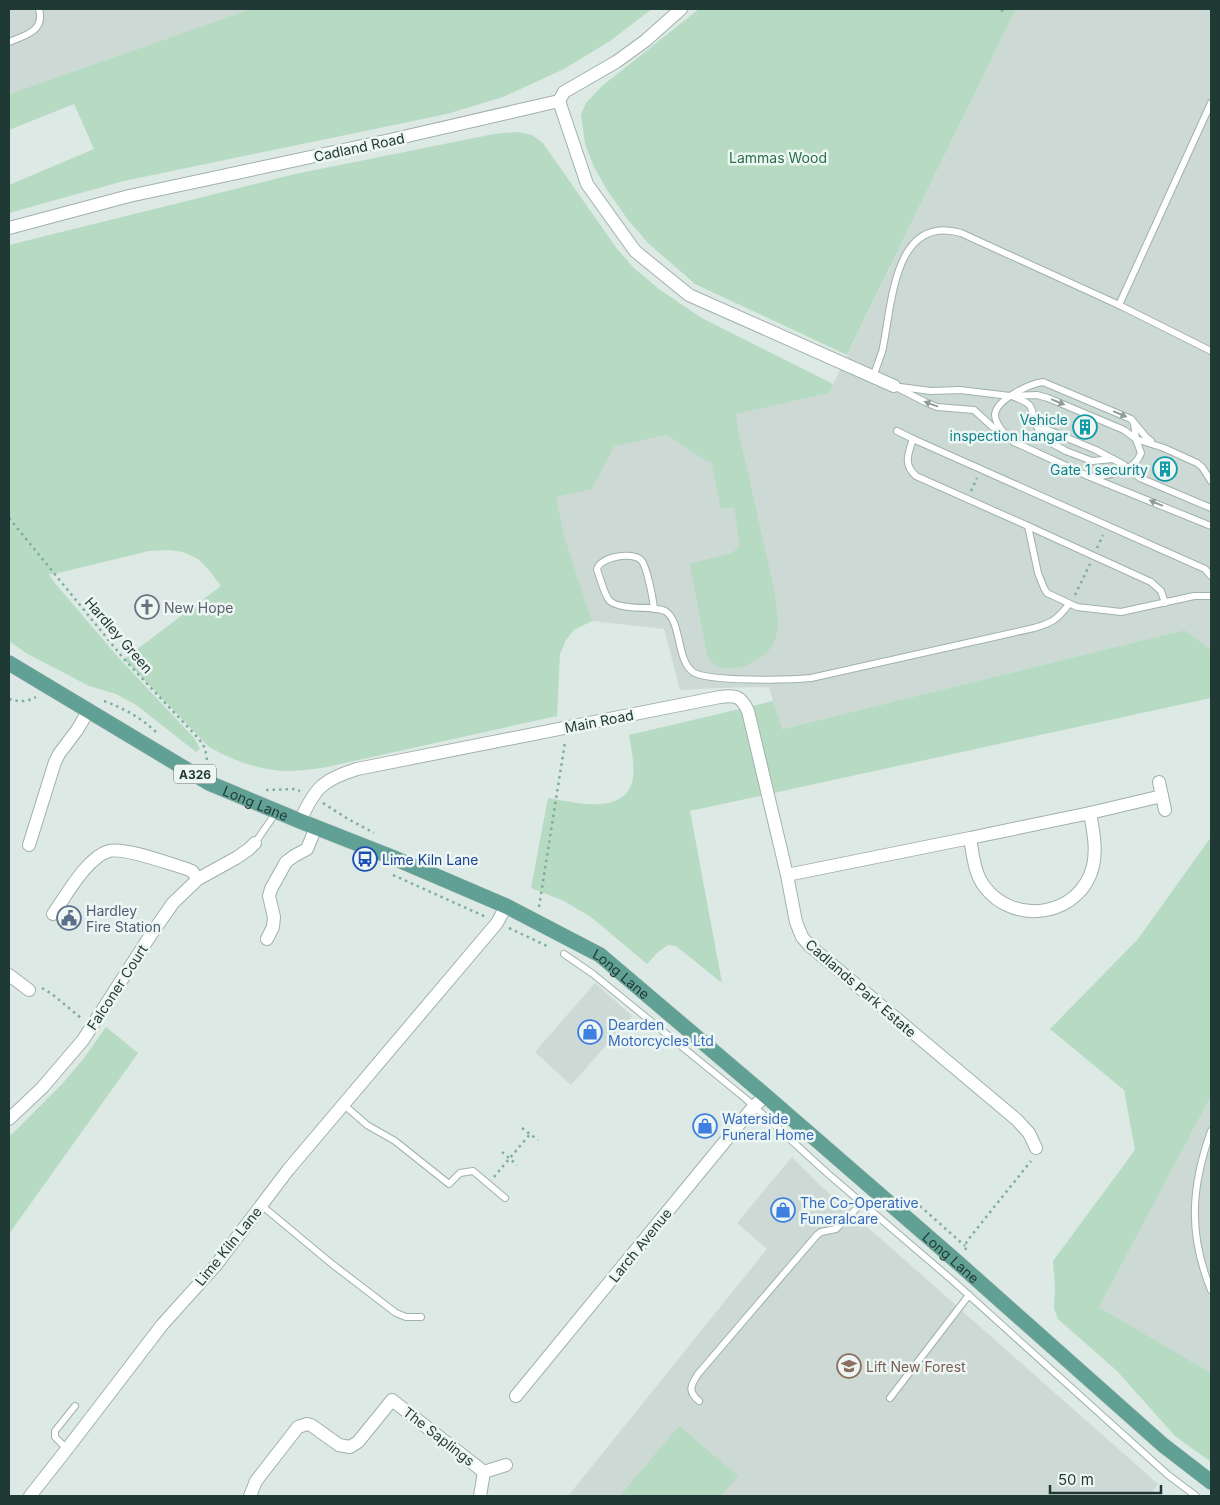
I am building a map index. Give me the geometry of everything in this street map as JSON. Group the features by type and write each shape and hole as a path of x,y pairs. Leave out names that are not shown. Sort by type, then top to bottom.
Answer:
{"main road":[{"name":"Long Lane","path":"9,663 209,783 506,906 600,954 960,1264 1163,1445 1211,1482"}],"street":[{"name":"Cadland Road","path":"9,228 129,196 390,140 559,101 564,92 616,62 644,41 680,9"},
{"path":"559,101 587,184 635,251 689,295 894,386"},
{"name":"Main Road","path":"300,821 312,797 319,788 345,773 374,765 720,697 736,697 741,699 748,711 787,875"},
{"path":"29,845 55,762 88,710"},
{"path":"1159,782 1165,810"},
{"path":"787,875 1090,813 1162,796"},
{"path":"970,838 977,872 985,887 994,896 1004,904 1026,911 1056,908 1070,900 1088,880 1095,850 1090,813"},
{"path":"267,939 273,927 274,917 269,896 271,889 286,862 307,849 316,828"},
{"name":"Falconer Court","path":"9,1119 42,1088 83,1040 173,903 198,880 236,858 255,843"},
{"path":"53,914 87,867 108,851 126,852 184,868 192,871 198,880"},
{"name":"Cadlands Park Estate","path":"787,875 796,922 806,942 1017,1120 1029,1133 1036,1148"},
{"name":"Lime Kiln Lane","path":"30,1496 162,1325 216,1265 261,1205 343,1104 498,923 506,906"},
{"path":"9,975 29,990"},
{"name":"Larch Avenue","path":"516,1396 754,1106 766,1096"},
{"name":"The Saplings","path":"250,1496 256,1481 298,1427 307,1424 311,1425 339,1445 350,1447 358,1442 392,1400 484,1472"},
{"path":"480,1496 484,1472 506,1465"}],"lane":[{"path":"9,42 28,34 36,28 41,19 39,9"},
{"path":"1119,305 1211,103"},
{"path":"873,377 882,352 889,307 900,268 916,240 931,231 941,229 961,233 1119,305 1211,351"},
{"path":"1008,438 998,425 995,416 996,411 1002,402 1010,396 1034,384 1044,382 1127,416 1134,421 1146,437 1164,448"},
{"path":"894,386 931,391 960,390 1010,396 1037,395 1048,398 1124,430 1136,439 1197,462 1211,481"},
{"path":"894,386 937,407 974,410 1014,442 1090,477 1211,526"},
{"path":"1010,396 1029,404 1036,425 1044,439 1066,451 1096,462 1114,459"},
{"path":"1090,477 1103,476 1134,465 1141,453 1136,439 1134,421"},
{"path":"1036,425 1114,459 1148,482 1211,508"},
{"path":"897,431 1205,569 1211,576"},
{"path":"914,439 908,453 907,462 911,472 926,481 1151,582 1161,591 1164,603"},
{"path":"1028,526 1038,573 1044,588 1048,593 1069,604 1086,609 1121,612 1194,596 1211,596"},
{"path":"654,609 645,569 640,558 634,556 621,557 601,562 597,570 609,601 614,605 665,611 670,615 674,622 687,667 696,674 712,678 787,680 811,678 1034,628 1053,622 1069,604"},
{"name":"Falconer Court","path":"255,843 277,811"},
{"path":"564,954 593,974 754,1106 1168,1475 1196,1496"},
{"path":"343,1104 367,1125 395,1141 449,1184 460,1173 473,1171 505,1198"},
{"path":"1211,1131 1204,1152 1195,1195 1195,1224 1198,1251 1211,1290"},
{"path":"1204,1152 1211,1154"},
{"path":"699,1402 693,1396 691,1390 698,1374 817,1235 826,1230 836,1229 862,1203"},
{"path":"261,1205 332,1264 396,1313 406,1317 421,1317"},
{"path":"890,1398 968,1295"},
{"path":"67,1450 55,1437 55,1431 75,1406"}],"path":[{"path":"1001,11 1005,9"},
{"path":"968,500 981,469"},
{"name":"Hardley Green","path":"9,518 124,659 199,739 206,748 208,766"},
{"path":"9,699 30,701 54,690"},
{"path":"537,921 568,728"},
{"path":"259,789 295,789"},
{"path":"326,805 374,833"},
{"path":"391,873 564,954"},
{"path":"29,990 39,986 93,1026"},
{"path":"522,1128 538,1140"},
{"path":"489,1184 530,1134"},
{"path":"966,1252 965,1246 967,1241 1028,1165 1036,1148"},
{"path":"502,1152 517,1165"},
{"path":"920,1206 965,1246"}],"shaded area":[{"path":"9,9 251,9 9,94"},
{"path":"1016,9 1211,9 1211,650 1185,630 781,729 769,687 680,690 664,629 592,621 564,535 547,456 829,393"},
{"path":"595,983 632,1016 571,1085 535,1052"},
{"path":"1211,1096 1211,1373 1099,1307"},
{"name":"Lift New Forest","path":"792,1157 821,1186 1158,1484 1149,1496 568,1496 767,1249 737,1223"}],"green space":[{"path":"251,9 652,9 610,41 564,69 503,97 447,114 124,181 9,213 9,185 94,149 74,104 9,130 9,94"},
{"name":"Lammas Wood","path":"699,9 1016,9 847,355 695,284 648,243 628,220 594,167 585,144 581,115 586,103 602,86"},
{"path":"517,132 532,135 543,143 617,249 634,268 659,289 700,317 833,384 829,393 736,414 778,616 776,637 770,648 754,662 730,669 719,667 707,655 690,564 732,553 740,546 734,507 721,509 711,461 706,461 667,435 614,446 592,489 556,497 564,535 592,621 574,630 566,640 560,654 557,716 322,768 291,771 277,770 256,767 227,757 209,747 124,659 221,586 198,559 183,552 170,550 149,551 49,574 118,657 195,739 200,749 196,752 136,705 116,694 89,686 26,653 9,641 9,245 295,174 494,134"},
{"path":"1185,630 1211,650 1211,698 690,811 722,983 676,946 668,945 647,964 591,917 564,901 531,888 548,798 583,804 596,804 608,803 627,793 632,782 634,770 629,735 773,701 782,729"},
{"path":"1211,837 1211,1096 1099,1307 1211,1373 1211,1462 1175,1436 1117,1371 1058,1319 1054,1308 1053,1261 1135,1150 1124,1090 1050,1029 1138,939"},
{"path":"106,1027 138,1053 9,1234 9,1137 62,1084 84,1058"},
{"path":"679,1426 738,1476 721,1496 620,1496"}],"place":[{"name":"Vehicle inspection hangar","path":"1085,427"},
{"name":"Gate 1 security","path":"1165,469"},
{"name":"New Hope","path":"147,607"},
{"name":"Lime Kiln Lane","path":"365,859"},
{"name":"Hardley Fire Station","path":"69,918"},
{"name":"Dearden Motorcycles Ltd","path":"590,1032"},
{"name":"Waterside Funeral Home","path":"705,1126"},
{"name":"The Co-Operative Funeralcare","path":"783,1210"},
{"name":"Lift New Forest","path":"849,1366"}]}
